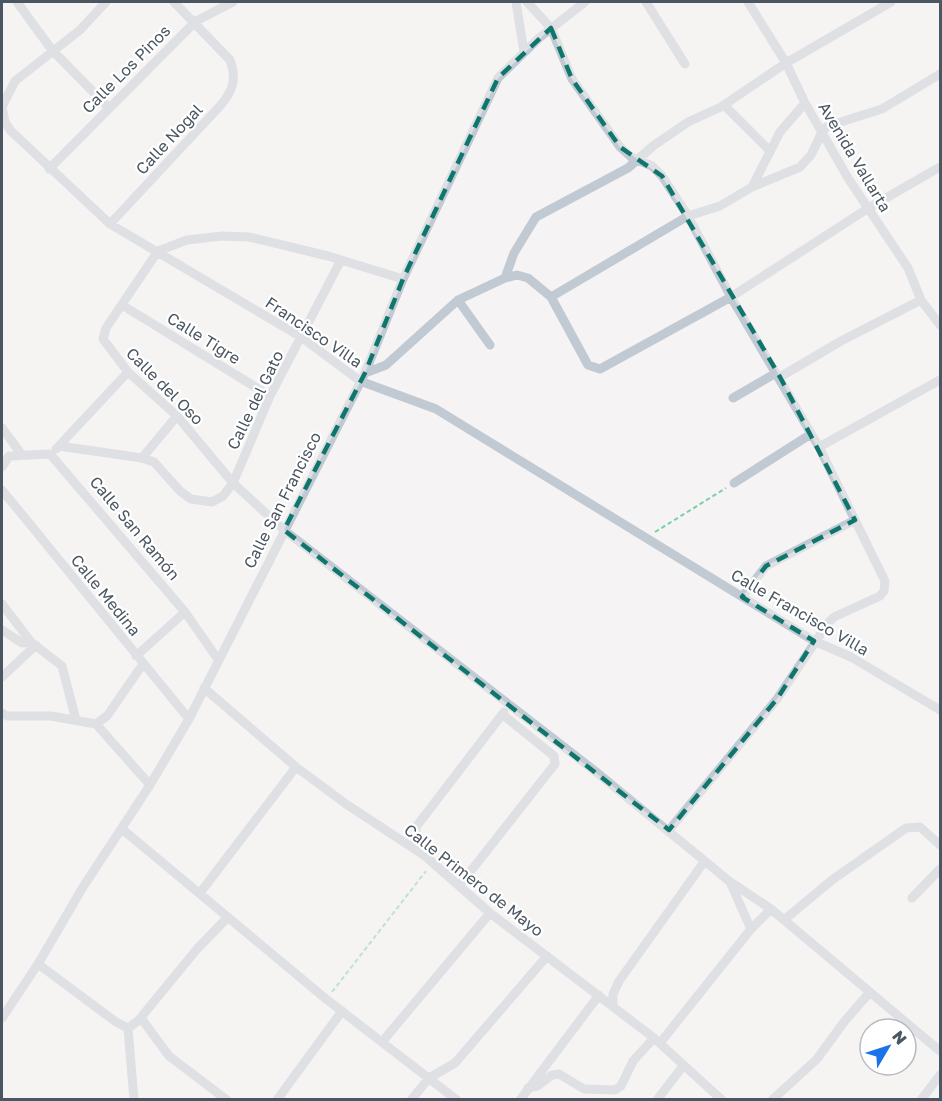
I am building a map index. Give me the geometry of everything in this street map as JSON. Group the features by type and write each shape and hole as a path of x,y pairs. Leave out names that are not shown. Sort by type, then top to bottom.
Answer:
{"street":[{"path":"17,2 52,50 108,108"},
{"path":"2,107 15,81 80,30 106,2"},
{"path":"174,2 196,21"},
{"name":"Calle Los Pinos","path":"49,169 196,21 232,2"},
{"path":"516,2 524,52"},
{"path":"527,2 551,28 572,79 620,147 636,159 652,166 662,176 688,216 731,297 819,447 884,576 884,591 880,596 834,617 814,641 777,699 669,830"},
{"name":"Calle San Francisco","path":"2,1018 38,964 82,887 150,786 189,719 217,658 362,377 403,279 498,78 551,28 585,2"},
{"path":"646,2 685,64"},
{"name":"Avenida Vallarta","path":"748,2 786,63 805,104 867,209 908,268 921,300 940,325"},
{"path":"506,278 514,253 536,217 628,168 636,159 688,122 724,105 786,63 891,2"},
{"name":"Calle Nogal","path":"110,224 234,88 233,68 224,52 196,21"},
{"path":"551,297 688,216 720,206 752,187 800,167 811,155 822,130 832,124 882,109 940,74"},
{"path":"752,187 780,132 805,104"},
{"path":"724,105 770,150"},
{"name":"Francisco Villa","path":"2,107 5,122 11,131 110,224 301,337 362,377 436,409 645,538"},
{"path":"362,377 386,364 458,300 517,275 528,278 551,297 588,365 600,369 731,297 867,209 940,167"},
{"path":"122,305 158,252 187,240 222,236 249,237 403,279"},
{"name":"Calle del Gato","path":"233,483 270,396 340,260"},
{"path":"458,300 490,345"},
{"path":"733,398 921,300"},
{"name":"Calle del Oso","path":"122,305 106,328 103,339 128,372 177,416 233,483 284,530 669,830 704,862 771,909 940,1051"},
{"name":"Calle Tigre","path":"122,305 270,396"},
{"path":"2,467 5,453 22,456 50,454 128,372"},
{"path":"819,447 940,380"},
{"path":"142,458 177,416"},
{"path":"734,483 811,434"},
{"path":"3,435 22,456"},
{"path":"59,446 142,458 154,462 180,491 202,502 212,502 223,496 233,483"},
{"name":"Calle San Ramón","path":"50,454 185,612 217,658"},
{"name":"Calle Medina","path":"2,490 189,719"},
{"path":"742,597 765,566 855,520"},
{"name":"Calle Francisco Villa","path":"645,538 814,641 851,657 940,710"},
{"path":"2,604 34,644 62,666 76,720"},
{"path":"136,656 185,612"},
{"path":"2,630 10,638 22,643 34,644"},
{"path":"2,677 34,644"},
{"path":"96,724 107,716 143,664"},
{"name":"Calle Primero de Mayo","path":"204,688 296,767 428,859 490,913 657,1040 722,1100"},
{"path":"428,859 416,837 416,827 509,705"},
{"path":"2,713 8,716 51,716 96,724 150,786"},
{"path":"459,886 555,764 554,756 502,714"},
{"path":"200,893 296,767"},
{"path":"784,920 832,880 906,828 920,827 940,845"},
{"path":"122,829 326,999 457,1100"},
{"path":"613,1006 613,994 620,981 704,862"},
{"path":"912,898 940,869"},
{"path":"729,881 751,929"},
{"path":"528,1088 537,1086 552,1075 559,1074 584,1089 615,1090 621,1086 633,1061 657,1040 751,929 771,909"},
{"path":"382,1042 490,913"},
{"path":"128,1028 141,1018 201,944 228,917"},
{"path":"411,1100 429,1078 455,1063 547,956"},
{"path":"38,964 116,1022 128,1028"},
{"path":"772,1100 817,1059 870,992"},
{"path":"520,1100 599,995"},
{"path":"277,1100 342,1011"},
{"path":"141,1018 168,1056 227,1100"},
{"path":"128,1028 134,1100"},
{"path":"657,1100 683,1066"},
{"path":"921,1100 940,1074"}],"path":[{"path":"645,538 734,483"},
{"path":"326,999 428,859"}],"highlighted area":[{"path":"551,28 572,79 620,147 662,176 780,377 855,520 766,566 742,597 814,641 777,699 669,830 284,530 365,373 403,279 498,78"}]}
